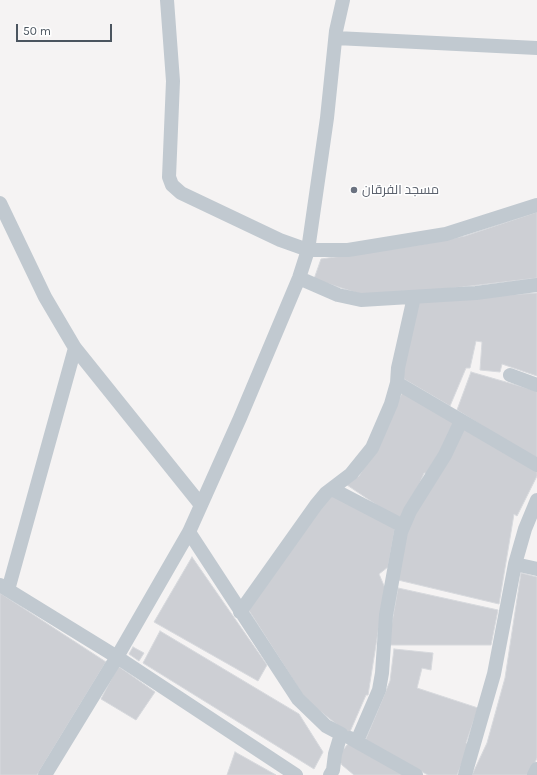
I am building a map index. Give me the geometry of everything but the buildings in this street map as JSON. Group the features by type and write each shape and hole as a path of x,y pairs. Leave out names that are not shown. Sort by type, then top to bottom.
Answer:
{"street":[{"path":"167,0 173,81 169,177 172,185 181,193 280,240 308,250 348,250 446,234 537,205"},
{"path":"45,775 117,657 188,532 240,418 299,278 308,250 327,118 336,38 343,0"},
{"path":"336,38 537,48"},
{"path":"0,203 45,297 75,348 201,505"},
{"path":"299,278 352,299 476,293 537,285"},
{"path":"240,612 316,505 356,468 372,448 391,404 397,383 398,368 414,297"},
{"path":"75,348 4,587 117,657 296,775"},
{"path":"510,375 537,385"},
{"path":"397,383 537,465"},
{"path":"357,741 379,690 382,672 386,615 403,526 410,511 445,455 461,420"},
{"path":"332,489 403,526"},
{"path":"465,775 494,674 515,564 525,529 537,500"},
{"path":"188,532 298,699 326,726 357,741 416,775"},
{"path":"515,564 537,569"},
{"path":"334,773 335,754 341,734"},
{"path":"534,775 537,769"}],"place":[{"name":"مسجد الفرقان","path":"354,190"}]}
